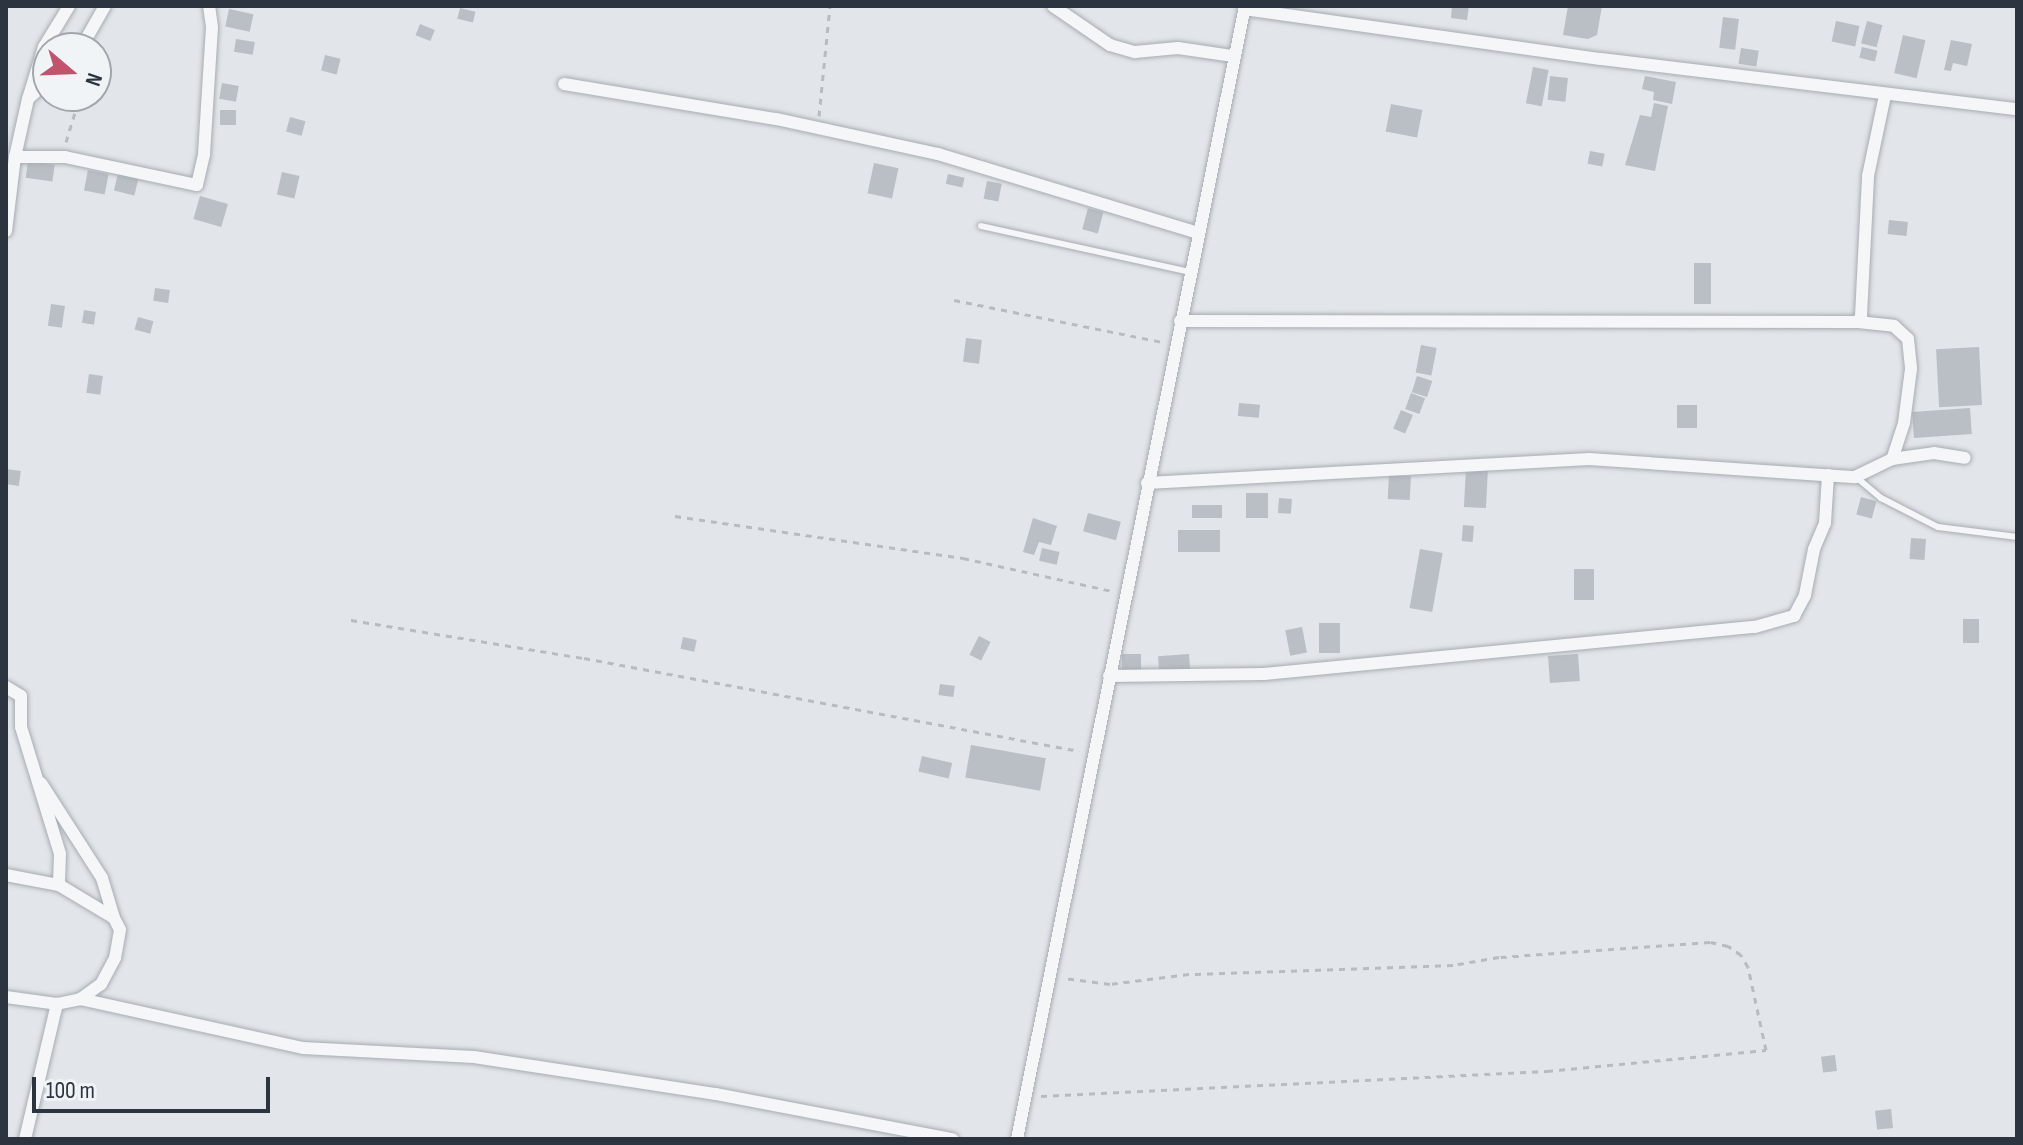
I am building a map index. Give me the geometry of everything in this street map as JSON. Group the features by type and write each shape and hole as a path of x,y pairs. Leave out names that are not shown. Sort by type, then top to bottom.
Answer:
{"street":[{"path":"6,231 15,157 28,99 44,47 69,6"},
{"path":"90,32 105,6"},
{"path":"15,157 65,157 197,185 204,154 212,27 209,6"},
{"path":"1053,6 1110,45 1135,52 1178,48 1233,56"},
{"path":"1017,1139 1244,7 1885,95 2017,109"},
{"path":"564,84 817,128 938,154 1198,233"},
{"path":"28,99 32,95"},
{"path":"1858,322 1861,316 1868,176 1885,95"},
{"path":"1180,321 1858,322 1894,326 1908,339 1911,369 1904,423 1892,459"},
{"path":"1147,483 1589,459 1855,477 1892,459 1934,453 1965,458"},
{"path":"1109,676 1264,674 1755,627 1794,616 1805,595 1814,549 1825,523 1828,475"},
{"path":"6,687 21,696 21,727 60,854 59,885"},
{"path":"6,997 57,1004 80,999 101,984 115,958 120,930 102,878 35,774"},
{"path":"6,875 59,885 114,918"},
{"path":"80,999 303,1048 474,1057 747,1099 953,1139"},
{"path":"25,1139 57,1004"}],"lane":[{"path":"981,226 1190,272"},
{"path":"1855,477 1881,498 1938,527 2017,537"}],"path":[{"path":"817,128 830,6"},
{"path":"65,157 76,112"},
{"path":"954,300 1175,344"},
{"path":"675,516 963,558 1125,594"},
{"path":"351,620 584,658 1093,754"},
{"path":"1025,1097 1547,1071 1766,1050 1748,967 1741,955 1728,946 1710,942 1499,957 1453,965 1189,974 1110,984 1049,974"}],"building":[{"path":"1452,6 1469,6 1467,20 1451,18"},
{"path":"1568,6 1602,6 1597,35 1588,39 1563,35"},
{"path":"460,8 476,12 473,23 457,19"},
{"path":"229,9 253,14 250,32 225,27"},
{"path":"1723,17 1739,19 1735,50 1719,48"},
{"path":"1836,21 1859,26 1855,47 1832,42"},
{"path":"1867,21 1882,25 1877,47 1861,43"},
{"path":"420,24 435,30 430,41 416,35"},
{"path":"1903,35 1925,40 1917,78 1894,73"},
{"path":"236,39 255,42 253,55 234,52"},
{"path":"1951,40 1972,44 1967,66 1953,63 1951,71 1944,70"},
{"path":"1862,47 1878,51 1875,62 1859,58"},
{"path":"1741,48 1759,51 1756,67 1738,64"},
{"path":"325,55 341,59 337,74 321,71"},
{"path":"1533,67 1549,70 1542,106 1526,103"},
{"path":"1550,76 1568,78 1565,102 1547,100"},
{"path":"1645,76 1676,82 1672,104 1653,100 1654,92 1642,89"},
{"path":"222,83 239,86 236,102 219,99"},
{"path":"1654,103 1668,106 1655,171 1625,165 1640,115 1651,117"},
{"path":"1391,104 1422,110 1417,138 1386,131"},
{"path":"220,110 236,110 236,125 220,125"},
{"path":"290,117 305,121 302,136 286,131"},
{"path":"1590,151 1605,154 1602,167 1588,164"},
{"path":"28,161 55,165 52,182 26,178"},
{"path":"874,163 898,168 892,199 868,193"},
{"path":"88,170 109,174 105,195 84,191"},
{"path":"282,172 300,176 294,198 277,194"},
{"path":"118,174 138,179 134,196 114,190"},
{"path":"948,174 965,178 962,188 946,184"},
{"path":"987,181 1002,184 998,202 984,199"},
{"path":"200,196 228,204 221,227 193,219"},
{"path":"1088,208 1103,212 1098,233 1082,229"},
{"path":"1889,220 1908,222 1906,236 1888,234"},
{"path":"1694,263 1711,263 1711,304 1694,304"},
{"path":"155,288 170,290 168,303 153,301"},
{"path":"51,304 65,306 62,328 48,326"},
{"path":"84,310 96,312 94,325 82,323"},
{"path":"138,317 153,321 150,334 135,330"},
{"path":"966,338 982,340 979,364 963,362"},
{"path":"1421,345 1437,348 1431,376 1416,372"},
{"path":"1979,347 1982,405 1939,407 1936,349"},
{"path":"89,374 103,376 100,395 86,393"},
{"path":"1417,376 1432,381 1427,397 1412,392"},
{"path":"1411,393 1425,398 1419,414 1405,409"},
{"path":"1239,403 1260,405 1259,418 1238,416"},
{"path":"1677,405 1697,405 1697,428 1677,428"},
{"path":"1970,408 1972,434 1914,438 1912,412"},
{"path":"1401,410 1413,415 1405,433 1393,428"},
{"path":"1466,468 1488,469 1486,508 1464,507"},
{"path":"6,469 21,471 19,486 6,484"},
{"path":"1389,475 1411,476 1410,500 1388,499"},
{"path":"1246,493 1268,493 1268,518 1246,518"},
{"path":"1861,497 1876,501 1872,519 1856,514"},
{"path":"1279,498 1292,499 1291,514 1278,513"},
{"path":"1192,505 1222,505 1222,518 1192,518"},
{"path":"1088,513 1121,522 1116,540 1083,531"},
{"path":"1033,518 1057,526 1051,545 1039,542 1034,555 1023,552"},
{"path":"1463,525 1474,526 1473,542 1462,541"},
{"path":"1178,530 1220,530 1220,552 1178,552"},
{"path":"1911,538 1926,539 1924,560 1910,559"},
{"path":"1042,548 1060,552 1057,565 1039,561"},
{"path":"1420,549 1443,553 1432,612 1410,608"},
{"path":"1574,569 1594,569 1594,600 1574,600"},
{"path":"1963,619 1979,619 1979,643 1963,643"},
{"path":"1319,623 1340,623 1340,653 1319,653"},
{"path":"1302,627 1307,653 1290,656 1285,630"},
{"path":"979,636 991,642 981,661 969,655"},
{"path":"683,637 697,640 694,652 681,649"},
{"path":"1122,654 1141,654 1141,672 1122,672"},
{"path":"1189,654 1190,670 1159,672 1158,656"},
{"path":"1578,654 1580,681 1550,683 1548,656"},
{"path":"940,684 955,686 953,697 938,695"},
{"path":"971,745 1046,758 1040,791 965,777"},
{"path":"922,756 952,763 949,779 918,772"},
{"path":"1835,1055 1837,1071 1823,1073 1821,1057"},
{"path":"1891,1109 1893,1128 1877,1130 1875,1111"}]}
